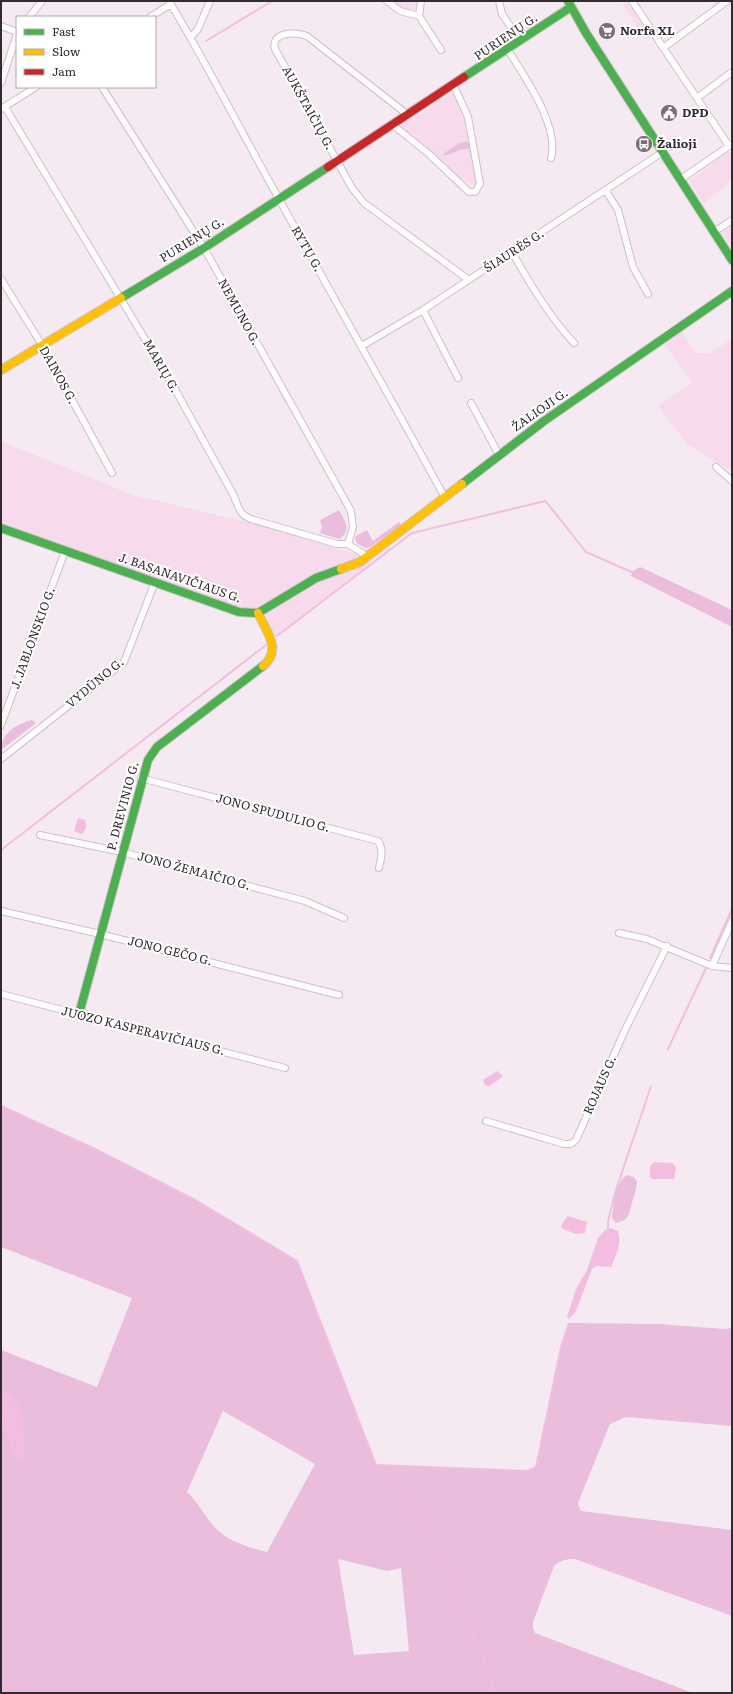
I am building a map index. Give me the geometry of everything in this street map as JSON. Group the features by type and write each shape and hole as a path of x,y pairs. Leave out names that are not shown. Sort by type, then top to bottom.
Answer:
{"street":[{"path":"30,16 42,1"},
{"path":"191,37 198,29 210,1"},
{"path":"387,1 400,11 419,16"},
{"path":"421,1 419,16 441,50"},
{"path":"498,1 502,14 520,41"},
{"path":"632,1 697,98 731,145 681,179"},
{"path":"663,48 727,1"},
{"path":"151,16 170,2"},
{"name":"RYTŲ G.","path":"170,2 191,37 279,200 362,346 445,498"},
{"path":"570,4 586,33 732,260"},
{"name":"PURIENŲ G.","path":"1,370 204,248 279,200 337,160 508,50 570,4"},
{"path":"1,26 16,33"},
{"name":"AUKŠTAIČIŲ G.","path":"408,115 307,36 294,33 281,35 276,39 274,46 275,49 352,188 364,203 469,280"},
{"path":"1,83 16,36"},
{"path":"508,50 539,101 545,115 552,139 553,153 551,158"},
{"path":"697,98 732,72"},
{"path":"393,125 429,154 468,192 475,192 480,184 471,132 463,105 454,86"},
{"path":"3,108 34,88"},
{"name":"NEMUNO G.","path":"103,88 204,248 351,511 353,527 348,544"},
{"name":"MARIŲ G.","path":"3,108 121,298 174,388 234,496 240,512 246,517 254,520 337,544 348,544 368,557"},
{"name":"ŠIAURĖS G.","path":"362,346 423,310 606,191 663,152"},
{"path":"606,191 618,210 633,267 648,294"},
{"path":"714,232 732,220"},
{"path":"512,252 530,284 547,309 574,343"},
{"name":"DAINOS G.","path":"1,279 42,345 112,473"},
{"name":"ŽALIOJI G.","path":"368,557 544,421 732,291"},
{"path":"423,310 458,378"},
{"path":"471,403 499,455"},
{"path":"716,467 732,481"},
{"name":"J. BASANAVIČIAUS G.","path":"1,528 239,612 258,614"},
{"name":"J. JABLONSKIO G.","path":"1,725 65,551"},
{"path":"258,614 316,578 352,566 368,557"},
{"name":"VYDŪNO G.","path":"1,759 124,662 155,582"},
{"name":"P. DREVINIO G.","path":"79,1014 148,760 156,747 268,663 274,652 274,647 258,614"},
{"name":"JONO SPUDULIO G.","path":"142,778 378,841 381,846 382,853 379,868"},
{"name":"JONO ŽEMAIČIO G.","path":"40,835 122,852 305,900 344,918"},
{"name":"JONO GEČO G.","path":"1,911 100,934 339,995"},
{"path":"712,966 732,922"},
{"path":"619,934 647,939 667,946 712,966 732,968"},
{"name":"ROJAUS G.","path":"486,1120 564,1144 571,1144 576,1140 625,1030 667,946"},
{"name":"JUOZO KASPERAVIČIAUS G.","path":"1,994 286,1068"}],"shaded area":[{"path":"393,1 419,1 416,9 409,11"},
{"path":"628,2 651,37 646,40 622,4"},
{"path":"454,92 464,114 471,144 450,155 465,148 472,149 476,184 474,185 456,175 424,145 399,127"},
{"path":"466,142 471,144 472,149 443,154 459,143"},
{"path":"729,151 732,155 732,180 704,204 689,181"},
{"path":"732,225 732,248 722,233"},
{"path":"679,329 696,353 710,353 732,339 732,473 687,444 658,406 692,382 662,341"},
{"path":"1,441 133,495 243,521 356,554 359,558 357,561 315,575 258,608 246,609 231,606 1,522"},
{"path":"339,510 346,525 343,536 339,539 320,533 322,527 320,520"},
{"path":"399,522 401,525 370,547 366,548 358,544 355,540 356,536 367,530 373,541"},
{"path":"368,561 371,563 275,637 265,620 268,611 323,578 359,567"},
{"path":"640,567 732,610 732,627 631,576 633,571"},
{"path":"32,720 36,723 1,750 4,738 11,730"},
{"path":"78,818 85,820 86,822 85,830 81,834 74,831"},
{"path":"497,1071 503,1076 488,1087 484,1084 483,1080"},
{"path":"1,1106 95,1149 197,1201 297,1261 376,1465 527,1471 536,1467 561,1347 568,1323 658,1324 724,1329 732,1328 732,1426 626,1417 610,1424 578,1503 581,1511 732,1530 732,1616 572,1559 561,1561 554,1566 533,1622 533,1629 535,1633 693,1693 1,1693 1,1419 15,1456 4,1394 1,1396 1,1350 97,1387 132,1298 1,1247","holes":["223,1411 315,1464 267,1552 243,1545 221,1533 216,1529 187,1492","338,1559 387,1571 401,1568 409,1651 354,1655"]},
{"path":"654,1162 672,1163 676,1167 674,1179 652,1179 650,1177 650,1166"},
{"path":"627,1175 634,1177 637,1182 636,1188 629,1214 625,1220 616,1223 612,1218 615,1194 619,1183"},
{"path":"568,1216 587,1222 585,1233 576,1234 563,1229 561,1226"},
{"path":"611,1228 618,1231 619,1240 618,1249 611,1267 597,1266 592,1269 576,1311 569,1319 567,1317 576,1289 587,1270 598,1238 605,1230"},
{"path":"4,1394 10,1394 16,1400 20,1408 24,1424 25,1442 24,1459 22,1461 18,1461 15,1456 1,1419 1,1396"}],"waterway":[{"path":"206,41 272,1"},
{"path":"277,636 412,533 545,501 586,552 732,619"},
{"path":"1,850 266,645"},
{"path":"710,958 732,909"},
{"path":"668,1049 706,968"},
{"path":"608,1229 608,1221 616,1190 651,1086"},
{"path":"1,1106 95,1149 197,1201 297,1261 376,1465 391,1478 429,1531"},
{"path":"376,1465 527,1471 536,1467 561,1347 567,1329"},
{"path":"441,1555 492,1681 495,1693"}],"traffic: fast":[{"path":"568,1 586,33 732,260"},
{"path":"464,77 571,7"},
{"path":"121,298 204,248 328,167"},
{"path":"462,484 544,421 732,291"},
{"path":"1,528 239,612 258,613 316,578 341,569"},
{"path":"79,1014 148,760 157,747 263,666"}],"traffic: slow":[{"path":"1,370 121,298"},
{"path":"341,569 360,562 462,484"},
{"path":"258,613 271,640 272,647 272,654 263,666"}],"traffic: jam":[{"path":"328,167 464,77"}],"place":[{"name":"Norfa XL","path":"607,31"},
{"name":"DPD","path":"669,113"},
{"name":"Žalioji","path":"644,144"}]}
